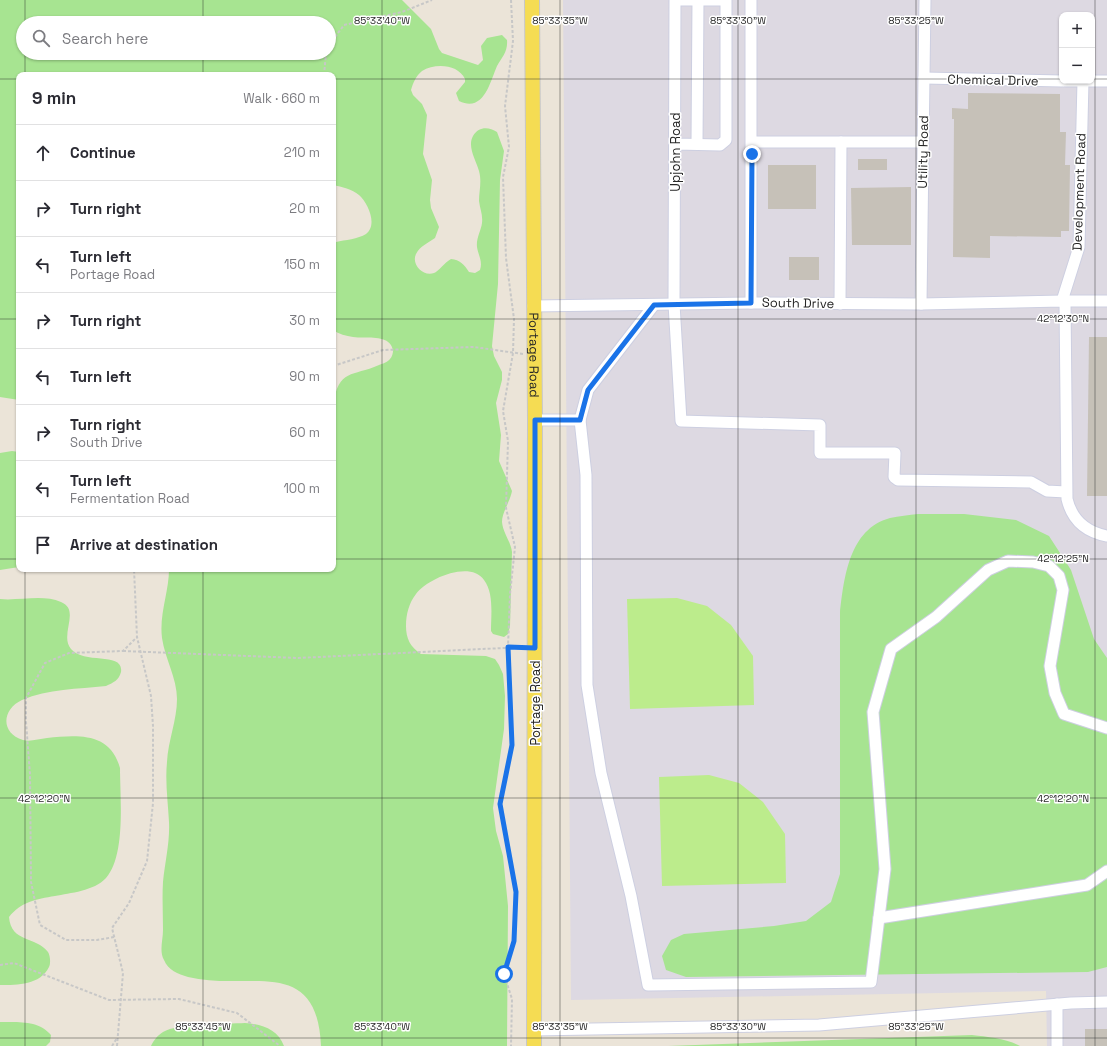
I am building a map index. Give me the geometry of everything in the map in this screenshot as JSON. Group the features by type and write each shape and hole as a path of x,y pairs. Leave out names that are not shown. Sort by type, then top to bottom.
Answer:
{"main road":[{"name":"Portage Road","path":"532,0 535,420 534,1046"}],"street":[{"path":"675,0 726,0 726,140 720,145 676,144"},
{"name":"Upjohn Road","path":"675,0 676,144 674,304 681,421 820,425 820,453 895,453 894,477 898,480 1031,482 1047,491 1066,492"},
{"path":"698,0 698,144"},
{"path":"751,0 751,303"},
{"name":"Utility Road","path":"921,304 925,0"},
{"name":"Chemical Drive","path":"924,78 1059,81"},
{"path":"1095,81 1107,81"},
{"name":"Development Road","path":"1062,301 1079,247 1083,84"},
{"path":"752,142 922,142"},
{"path":"840,304 841,142"},
{"path":"1062,301 1065,303 1066,492 1069,507 1077,521 1091,531 1107,536"},
{"name":"South Drive","path":"533,306 751,303 921,304 1107,301"},
{"path":"654,305 588,390 580,420 586,475 587,685 601,772 631,896 648,985 871,982 885,869 873,712 890,649 936,617 988,570 1008,561 1033,562 1049,566 1059,576 1063,590 1050,666 1055,693 1064,714 1107,728"},
{"path":"535,420 580,420"},
{"path":"879,918 1087,885 1107,871"},
{"path":"534,1030 819,1025 1057,1004 1107,1002"},
{"path":"1057,1004 1057,1046"}],"path":[{"path":"336,36 344,25 402,12 432,0"},
{"path":"511,0 513,41 505,106 509,148 503,177 506,258 514,319 513,353 503,410 508,441 506,508 515,547 510,594 508,647 512,745 500,804 516,892 514,941 504,974 512,999 511,1046"},
{"path":"324,72 325,60"},
{"path":"336,365 383,350 474,347 534,356"},
{"path":"117,1046 123,973 112,928 129,903 147,861 153,803 153,726 151,696 136,637 134,572"},
{"path":"123,651 136,637"},
{"path":"114,936 97,940 66,940 40,925 31,882 30,774 26,722 26,698 45,663 69,653 140,650 298,658 508,647 535,648"},
{"path":"0,966 14,963 108,1000 179,998 237,1013 280,1046"},
{"path":"112,1046 117,1037"}],"shaded area":[{"path":"563,0 1107,0 1107,1046 1047,1046 1046,991 571,1000"}],"green space":[{"path":"0,0 402,0 431,29 442,53 478,65 483,60 481,46 487,38 502,35 507,40 506,51 497,66 485,94 474,103 468,104 459,101 456,93 465,82 465,79 457,70 446,66 427,68 422,71 415,80 411,90 413,95 422,104 427,115 423,154 432,180 430,200 431,208 439,227 435,238 422,247 416,254 415,262 422,271 430,274 434,273 451,259 462,263 469,272 475,273 480,270 481,261 477,244 482,220 479,201 480,179 479,171 471,149 471,140 478,130 487,128 494,130 497,132 504,151 500,180 498,284 492,346 494,356 502,372 502,380 496,403 501,435 499,461 512,491 503,514 502,522 512,552 510,626 508,634 504,637 493,634 491,631 491,598 487,585 478,574 459,572 449,574 429,583 416,594 407,613 406,626 409,642 421,654 486,656 495,659 503,674 505,696 504,729 493,808 496,831 503,856 508,906 507,1046 321,1046 317,1017 307,998 293,987 276,982 211,980 188,977 171,969 166,963 162,953 163,882 169,830 166,770 177,707 175,684 164,646 161,629 169,572 336,572 336,393 343,379 354,373 385,363 391,358 393,353 391,345 383,339 350,337 336,332 336,242 363,236 370,230 371,220 366,203 359,195 343,187 336,186 336,72 16,72 16,400 0,397"},
{"path":"16,452 16,567 0,570 0,453"},
{"path":"918,514 964,514 1016,520 1049,536 1071,570 1094,639 1107,658 1107,967 1088,972 686,977 666,970 662,956 671,940 684,934 774,926 806,921 831,902 840,874 840,613 847,570 851,556 857,544 865,533 876,524 890,518"},
{"path":"47,598 61,602 67,606 69,611 70,617 67,637 71,649 77,654 116,662 120,666 121,672 117,679 106,686 74,689 32,696 15,704 7,715 7,727 10,732 16,737 26,741 70,736 91,738 101,742 109,748 115,756 120,768 121,810 117,855 106,878 89,889 41,898 29,902 9,917 14,931 43,947 49,953 50,961 49,967 45,973 34,981 7,985 0,985 0,599"},
{"path":"677,598 707,606 731,625 753,656 754,705 630,709 627,599"},
{"path":"709,775 739,783 763,802 785,834 786,883 662,886 659,777"},
{"path":"0,1022 34,1024 46,1030 51,1035 50,1042 46,1046 0,1046"},
{"path":"245,1023 268,1028 278,1035 284,1046 151,1046 159,1035 170,1029 191,1025"},
{"path":"972,1035 990,1037 1020,1046 668,1046"}],"building":[{"path":"968,93 1060,94 1060,132 1066,132 1065,165 1070,165 1069,231 1061,231 1061,237 990,236 990,258 953,257 954,119 952,119 952,108 968,109"},
{"path":"858,159 887,159 887,170 858,170"},
{"path":"768,165 816,165 816,209 768,209"},
{"path":"911,187 911,245 852,245 851,188"},
{"path":"789,257 819,257 819,280 789,280"},
{"path":"1089,337 1107,337 1107,496 1087,496"},
{"path":"1085,1029 1107,1029 1107,1046 1085,1046"}],"route":[{"path":"504,974 514,941 516,892 500,804 512,745 508,647 535,648 535,420 580,420 588,390 654,305 751,303 752,154"}]}
